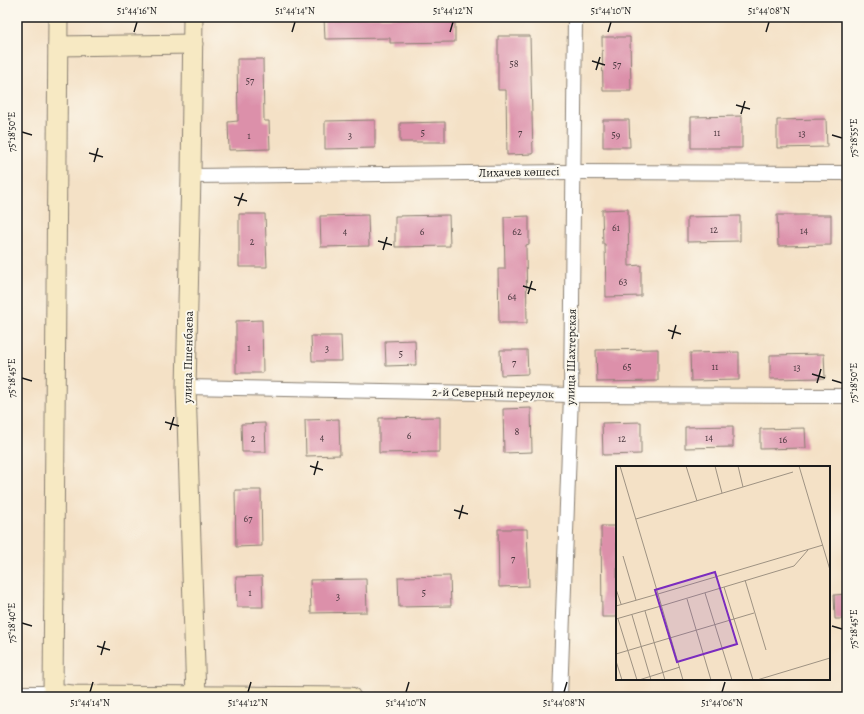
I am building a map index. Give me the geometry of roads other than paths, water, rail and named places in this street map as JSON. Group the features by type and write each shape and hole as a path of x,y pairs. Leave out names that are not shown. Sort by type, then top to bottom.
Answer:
{"main road":[{"path":"58,17 53,695 351,697"},
{"name":"улица Пшенбаева","path":"193,17 186,387 196,696"},
{"path":"58,46 193,44"}],"street":[{"name":"улица Шахтерская","path":"560,697 570,395 575,17"},
{"name":"Лихачев көшесі","path":"191,176 573,172 847,173"},
{"name":"2-й Северный переулок","path":"186,387 570,395 847,396"},
{"path":"17,693 53,695"}]}
